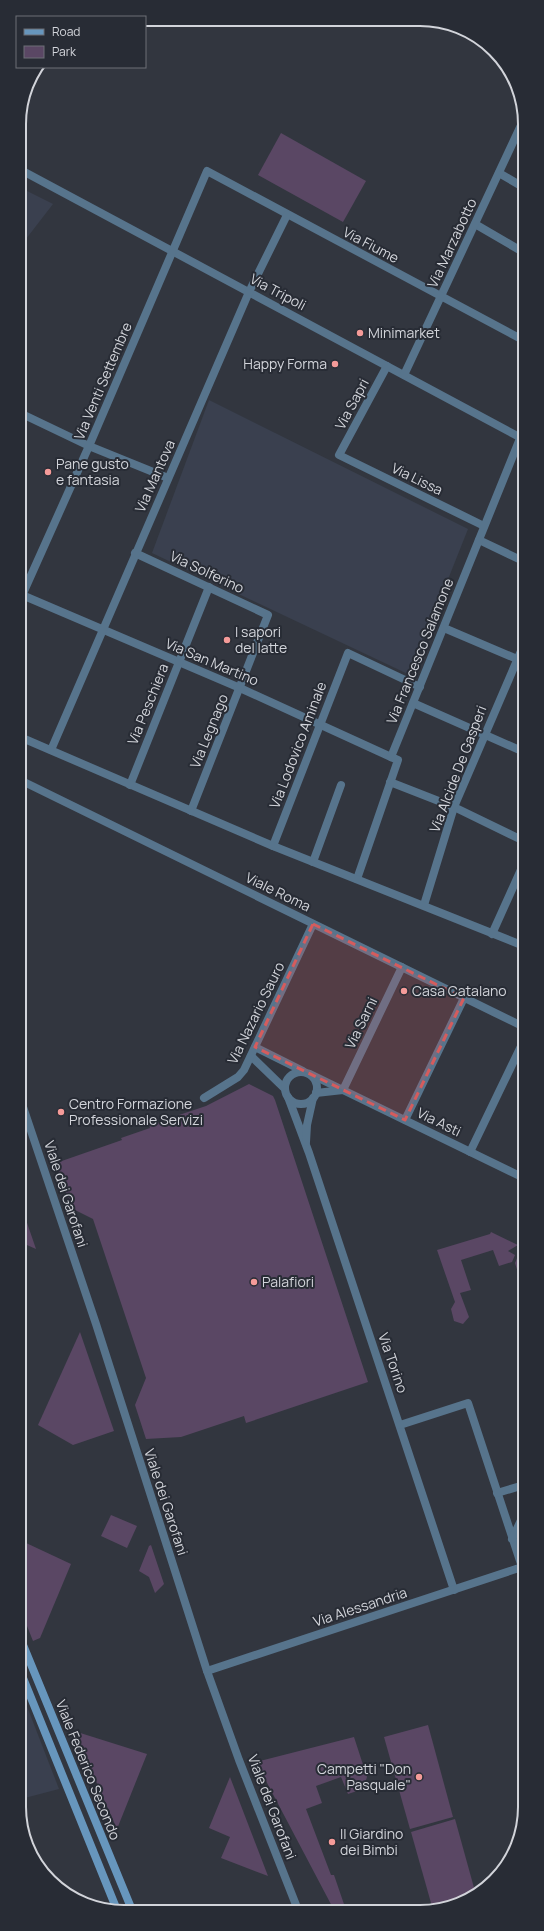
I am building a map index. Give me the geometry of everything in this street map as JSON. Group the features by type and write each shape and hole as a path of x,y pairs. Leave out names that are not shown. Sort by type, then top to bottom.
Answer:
{"main road":[{"name":"Viale Federico Secondo","path":"26,1652 130,1905"},
{"name":"Viale Federico Secondo","path":"26,1685 115,1905"}],"street":[{"name":"Via Marzabotto","path":"404,375 518,132"},
{"name":"Via Venti Settembre","path":"26,587 89,446 207,171"},
{"name":"Via Fiume","path":"207,171 518,337"},
{"name":"Via Tripoli","path":"26,173 387,366 518,433"},
{"path":"499,173 518,183"},
{"name":"Via Mantova","path":"51,750 249,292 287,215"},
{"path":"475,224 518,249"},
{"name":"Via Sapri","path":"339,455 387,366"},
{"path":"26,416 89,446 168,478"},
{"name":"Via Francesco Salamone","path":"391,757 484,526 518,448"},
{"name":"Via Lissa","path":"339,455 484,526"},
{"path":"479,540 518,558"},
{"name":"Via Solferino","path":"135,553 268,615"},
{"name":"Via Peschiera","path":"130,785 209,587"},
{"name":"Via San Martino","path":"26,600 103,630 240,688 391,757"},
{"name":"Via Legnago","path":"191,811 268,615"},
{"path":"444,628 518,659"},
{"name":"Via Lodovico Aminale","path":"274,846 348,653 420,687"},
{"name":"Via Alcide De Gasperi","path":"424,906 454,807 484,734 518,664"},
{"path":"413,703 518,749"},
{"path":"26,740 274,846 518,944"},
{"path":"357,879 398,760 391,757"},
{"path":"390,782 454,807 518,838"},
{"name":"Viale Roma","path":"26,783 518,1024"},
{"path":"313,862 341,785"},
{"path":"492,934 518,876"},
{"name":"Via Nazario Sauro","path":"204,1098 238,1077 244,1070 313,924"},
{"name":"Via Sarni","path":"343,1090 402,967"},
{"path":"405,1120 464,998"},
{"name":"Via Asti","path":"255,1047 518,1175"},
{"path":"470,1152 518,1052"},
{"path":"251,1056 284,1088 291,1101 300,1104 305,1103 315,1096 343,1090"},
{"path":"284,1088 285,1083 291,1074 295,1072 308,1073 316,1083 315,1096"},
{"name":"Via Torino","path":"306,1145 307,1125 315,1096"},
{"name":"Via Torino","path":"288,1097 306,1145 454,1590"},
{"name":"Viale dei Garofani","path":"26,1116 96,1324 207,1671 239,1760 296,1905"},
{"path":"400,1425 468,1403 518,1556"},
{"path":"497,1493 518,1487"},
{"path":"512,1539 518,1526"},
{"name":"Via Alessandria","path":"207,1671 518,1568"}],"highlighted area":[{"path":"313,924 464,998 405,1120 255,1047"}],"shaded area":[{"path":"26,190 53,204 26,239"},
{"path":"209,400 468,529 410,675 152,553"},
{"path":"26,1704 59,1789 26,1798"}],"green space":[{"path":"281,133 366,181 343,222 258,175"},
{"path":"249,1084 273,1096 275,1100 368,1382 246,1423 244,1416 181,1437 146,1439 135,1405 146,1378 93,1219 71,1208 56,1163 122,1140 121,1138 150,1128 149,1125 206,1106"},
{"path":"26,1220 36,1249 26,1245"},
{"path":"491,1232 518,1245 508,1251 515,1255 512,1262 499,1266 493,1250 461,1260 471,1290 460,1293 469,1317 463,1324 454,1321 451,1309 455,1302 437,1250 490,1234"},
{"path":"518,1256 518,1273 515,1263"},
{"path":"80,1332 114,1431 73,1445 38,1425"},
{"path":"111,1515 137,1526 127,1548 101,1536"},
{"path":"26,1543 71,1564 40,1638 33,1641 26,1624"},
{"path":"151,1545 164,1584 155,1593 149,1577 139,1571 149,1546"},
{"name":"Campetti \"Don Pasquale\"","path":"428,1725 453,1817 410,1829 384,1737"},
{"path":"74,1731 147,1754 117,1829"},
{"path":"354,1737 367,1777 363,1789 348,1794 341,1777 316,1786 322,1803 306,1809 331,1875 334,1875 344,1905 331,1905 256,1762"},
{"path":"230,1777 268,1876 221,1858 230,1837 209,1828"},
{"name":"Campetti \"Don Pasquale\"","path":"455,1819 474,1888 457,1898 431,1904 411,1832"}],"place":[{"name":"Minimarket","path":"360,333"},
{"name":"Happy Forma","path":"335,364"},
{"name":"Pane gusto e fantasia","path":"48,472"},
{"name":"I sapori del latte","path":"227,640"},
{"name":"Casa Catalano","path":"404,991"},
{"name":"Centro Formazione Professionale Servizi","path":"61,1112"},
{"name":"Palafiori","path":"254,1282"},
{"name":"Campetti \"Don Pasquale\"","path":"419,1777"},
{"name":"Il Giardino dei Bimbi","path":"332,1842"}]}
